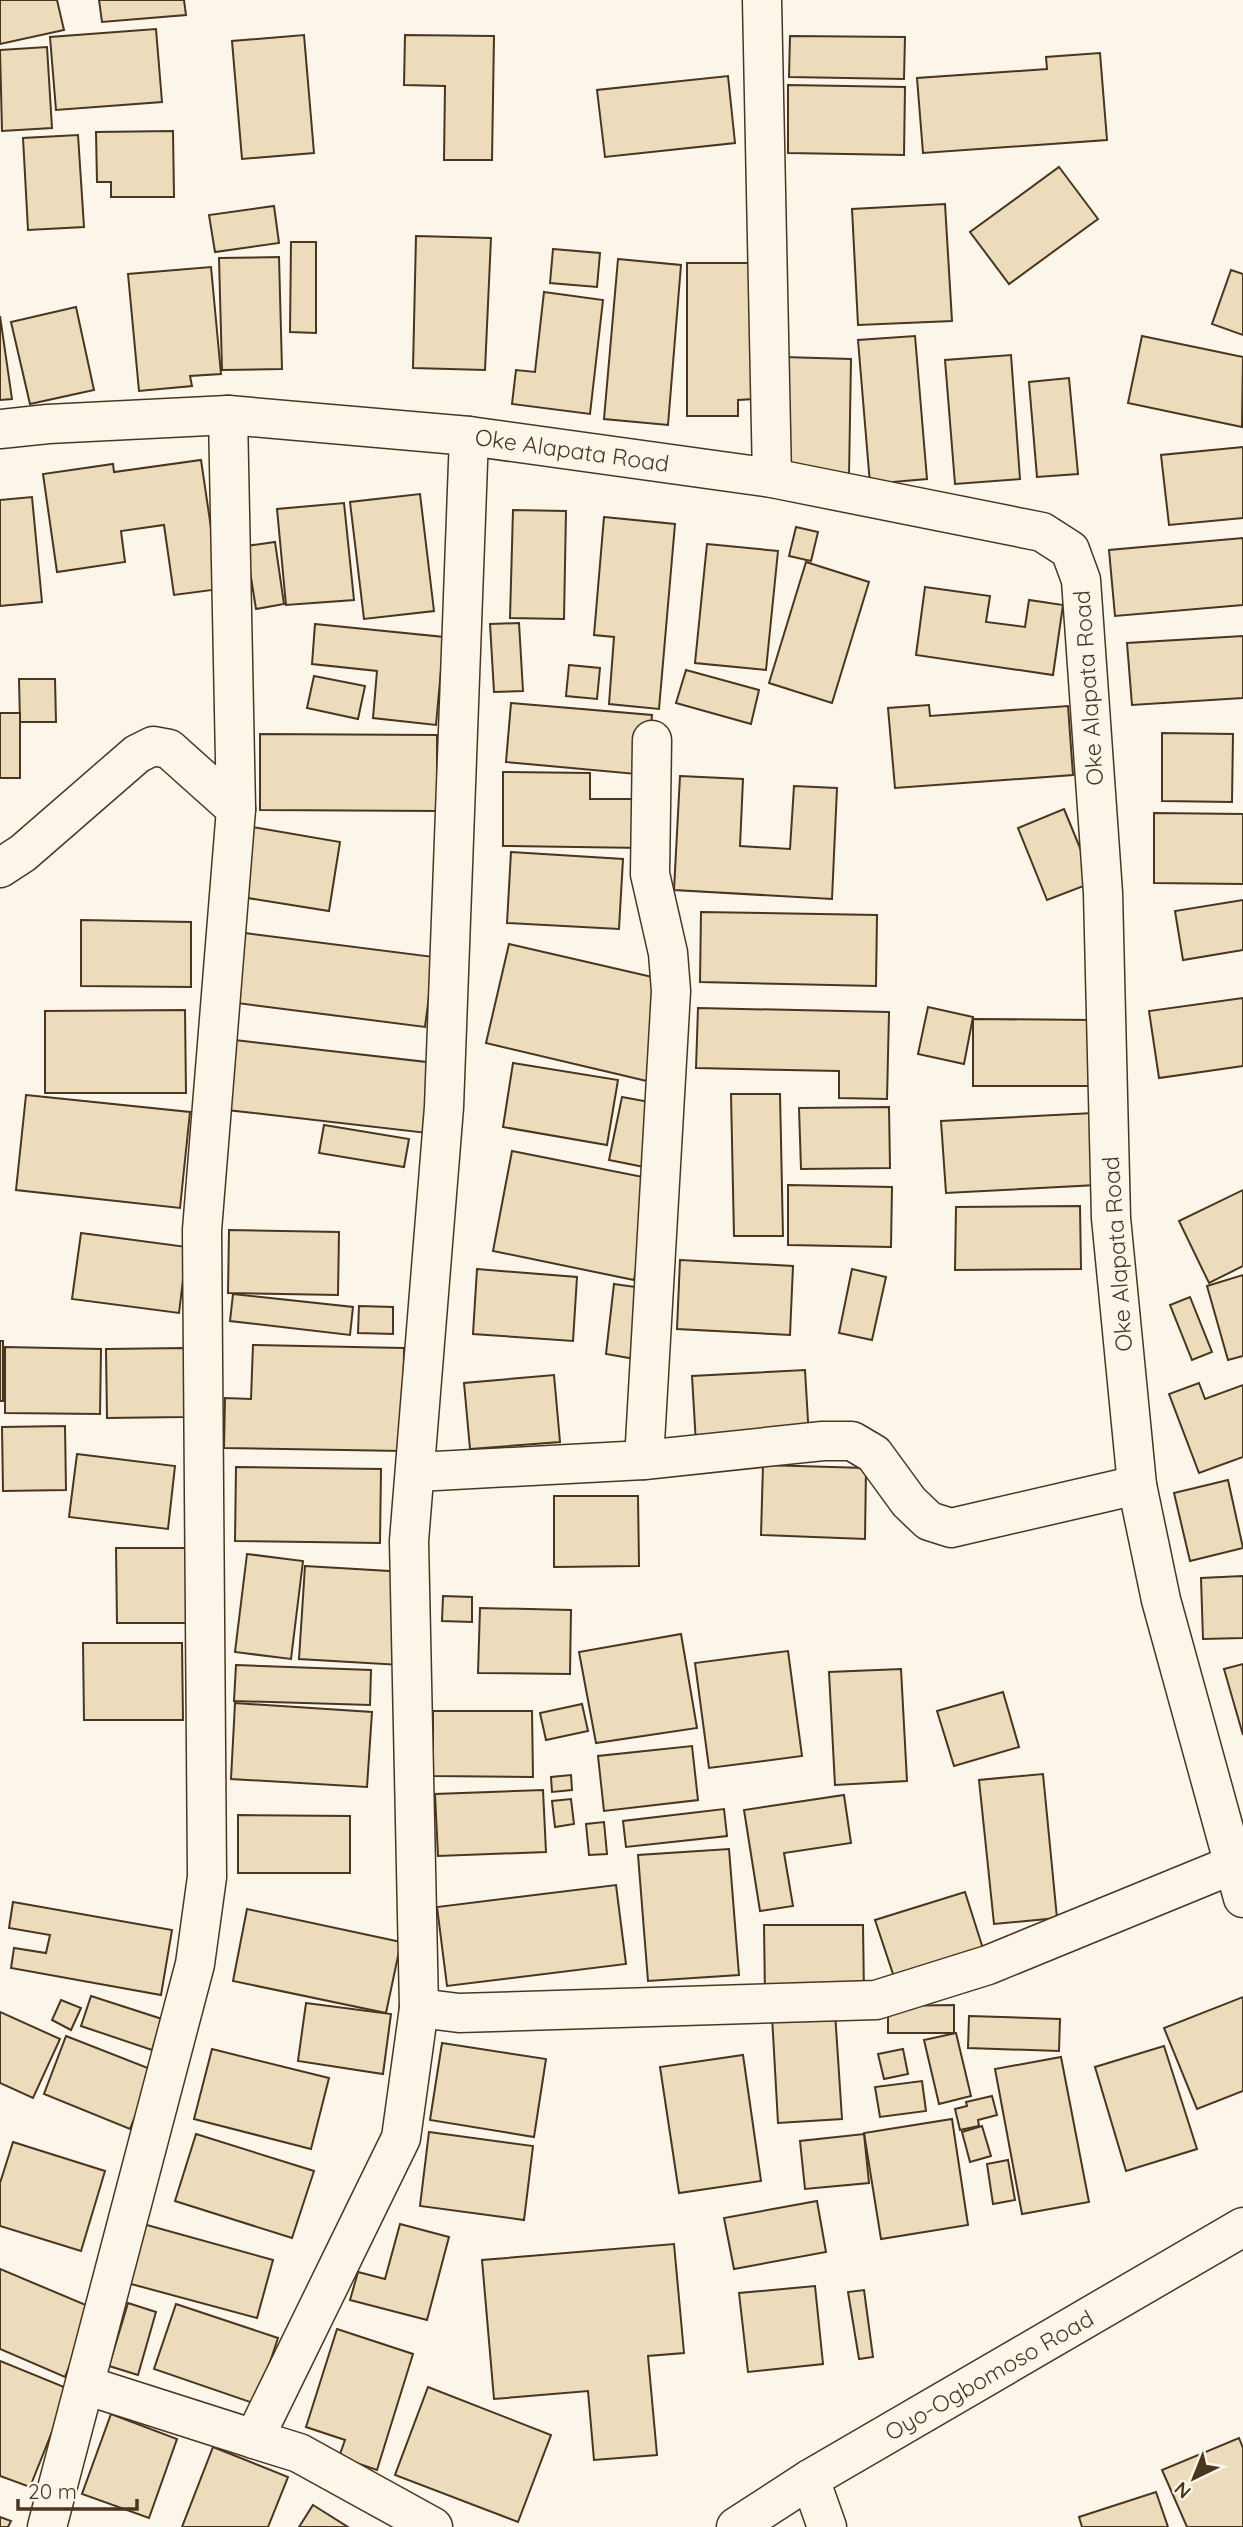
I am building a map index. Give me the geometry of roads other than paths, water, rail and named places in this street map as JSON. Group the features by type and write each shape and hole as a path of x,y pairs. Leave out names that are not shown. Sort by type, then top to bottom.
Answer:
{"main road":[{"path":"762,0 772,478"},
{"path":"47,2527 195,1964 207,1877 202,1230 236,809 228,415"},
{"name":"Oke Alapata Road","path":"0,429 228,415 469,436 772,478 1042,531 1070,550 1080,580 1102,880 1111,1218 1137,1485 1161,1600 1238,1882"},
{"path":"254,2439 401,2138 419,2008 409,1541 417,1472 444,1107 469,436"},
{"path":"644,1460 671,991 668,953 650,874 652,740"},
{"path":"0,868 23,853 137,754 153,746 169,749 236,809"},
{"path":"417,1472 644,1460 823,1441 852,1441 874,1454 909,1502 929,1521 951,1528 1137,1485"},
{"path":"419,2008 459,2012 876,2000 1238,1882"},
{"name":"Oyo-Ogbomoso Road","path":"736,2527 810,2479 1243,2227"},
{"path":"85,2385 299,2453 433,2527"},
{"path":"810,2479 827,2527"}]}
